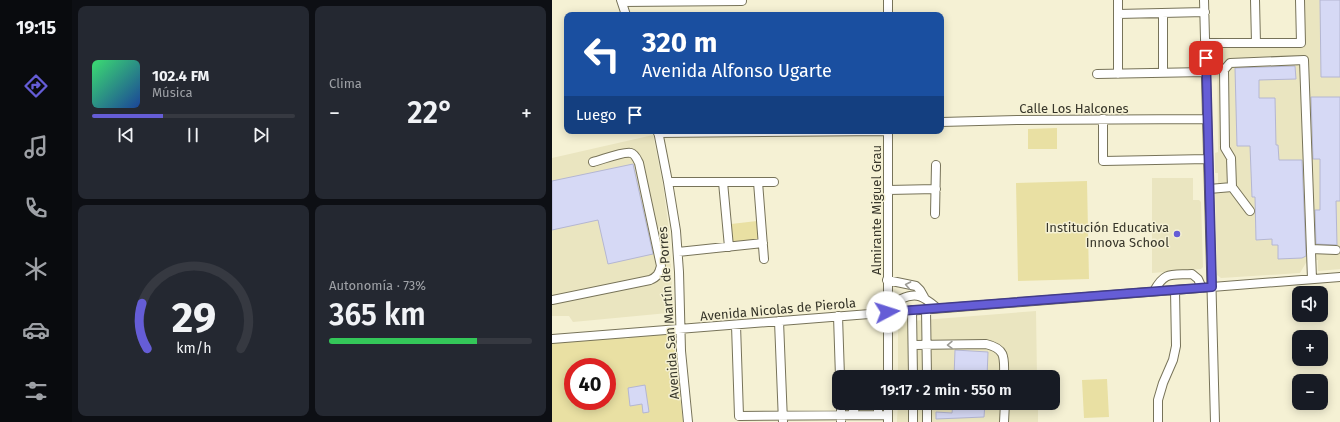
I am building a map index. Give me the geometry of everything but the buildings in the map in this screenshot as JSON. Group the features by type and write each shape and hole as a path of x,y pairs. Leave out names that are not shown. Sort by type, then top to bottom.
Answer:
{"street":[{"path":"888,0 888,12"},
{"path":"1118,0 1118,74"},
{"path":"1204,0 1215,422"},
{"path":"1255,0 1256,43"},
{"path":"1205,43 1301,42 1300,0"},
{"path":"625,12 622,1 742,1"},
{"path":"1118,14 1205,12"},
{"path":"1163,13 1163,73"},
{"path":"1250,211 1232,188 1231,158 1225,148 1224,70 1230,63 1304,60 1312,279"},
{"path":"1097,74 1206,72"},
{"path":"1103,119 1103,162 1208,159"},
{"name":"Calle Los Halcones","path":"944,122 1207,119"},
{"name":"Avenida San Martín de Porres","path":"658,134 676,230 679,272 680,329 688,422"},
{"name":"Almirante Miguel Grau","path":"888,134 888,370"},
{"path":"552,300 650,280 657,277 660,272 661,266 639,163 636,156 631,153 625,153 593,162"},
{"path":"935,214 936,165"},
{"path":"668,182 774,182"},
{"path":"723,182 728,247"},
{"path":"758,182 764,260"},
{"path":"1209,189 1232,188"},
{"path":"888,190 936,189"},
{"path":"678,252 763,243"},
{"path":"1311,249 1336,250"},
{"path":"1154,291 1160,281 1168,275 1192,274 1196,276 1202,288"},
{"name":"Avenida Nicolas de Pierola","path":"552,339 1340,277"},
{"path":"887,280 916,286 924,297 938,308"},
{"path":"1158,422 1158,400 1163,383 1173,360 1176,346 1175,290"},
{"path":"887,300 901,299 909,295 924,297"},
{"path":"899,311 901,299"},
{"path":"926,309 927,370"},
{"path":"912,310 913,370"},
{"path":"838,316 840,370"},
{"path":"779,321 783,419"},
{"path":"736,325 739,416 783,419 841,419 851,415 878,415 888,418"},
{"path":"913,345 986,344 997,347 1004,356 1004,370"},
{"path":"851,415 854,410"},
{"path":"878,410 878,415"},
{"path":"913,410 913,422"},
{"path":"927,410 928,422"},
{"path":"1004,410 1004,422"}],"shaded area":[{"path":"1303,0 1340,0 1340,269 1318,271 1318,260 1307,261 1300,273 1221,278 1217,275 1215,190 1218,186 1218,173 1215,173 1215,153 1218,152 1217,47 1303,46"},
{"path":"1057,128 1057,149 1028,149 1028,129"},
{"path":"653,135 663,185 669,230 673,307 668,313 573,322 569,316 552,316 552,158"},
{"name":"Institución Educativa Innova School","path":"1152,178 1193,178 1193,200 1199,200 1201,202 1203,267 1201,269 1152,273"},
{"path":"1087,181 1089,279 1018,281 1016,183"},
{"path":"757,221 759,239 732,242 731,224"},
{"path":"1036,311 1037,370 898,370 898,322"},
{"path":"674,333 671,334 672,342 674,342 683,422 552,422 552,342 621,336 625,338 634,335"},
{"path":"1107,379 1109,417 1084,418 1082,380"},
{"path":"898,410 1038,410 1038,422 897,422"}],"place":[{"name":"Institución Educativa Innova School","path":"1177,234"}],"route":[{"path":"887,312 1212,287 1206,58"}]}
